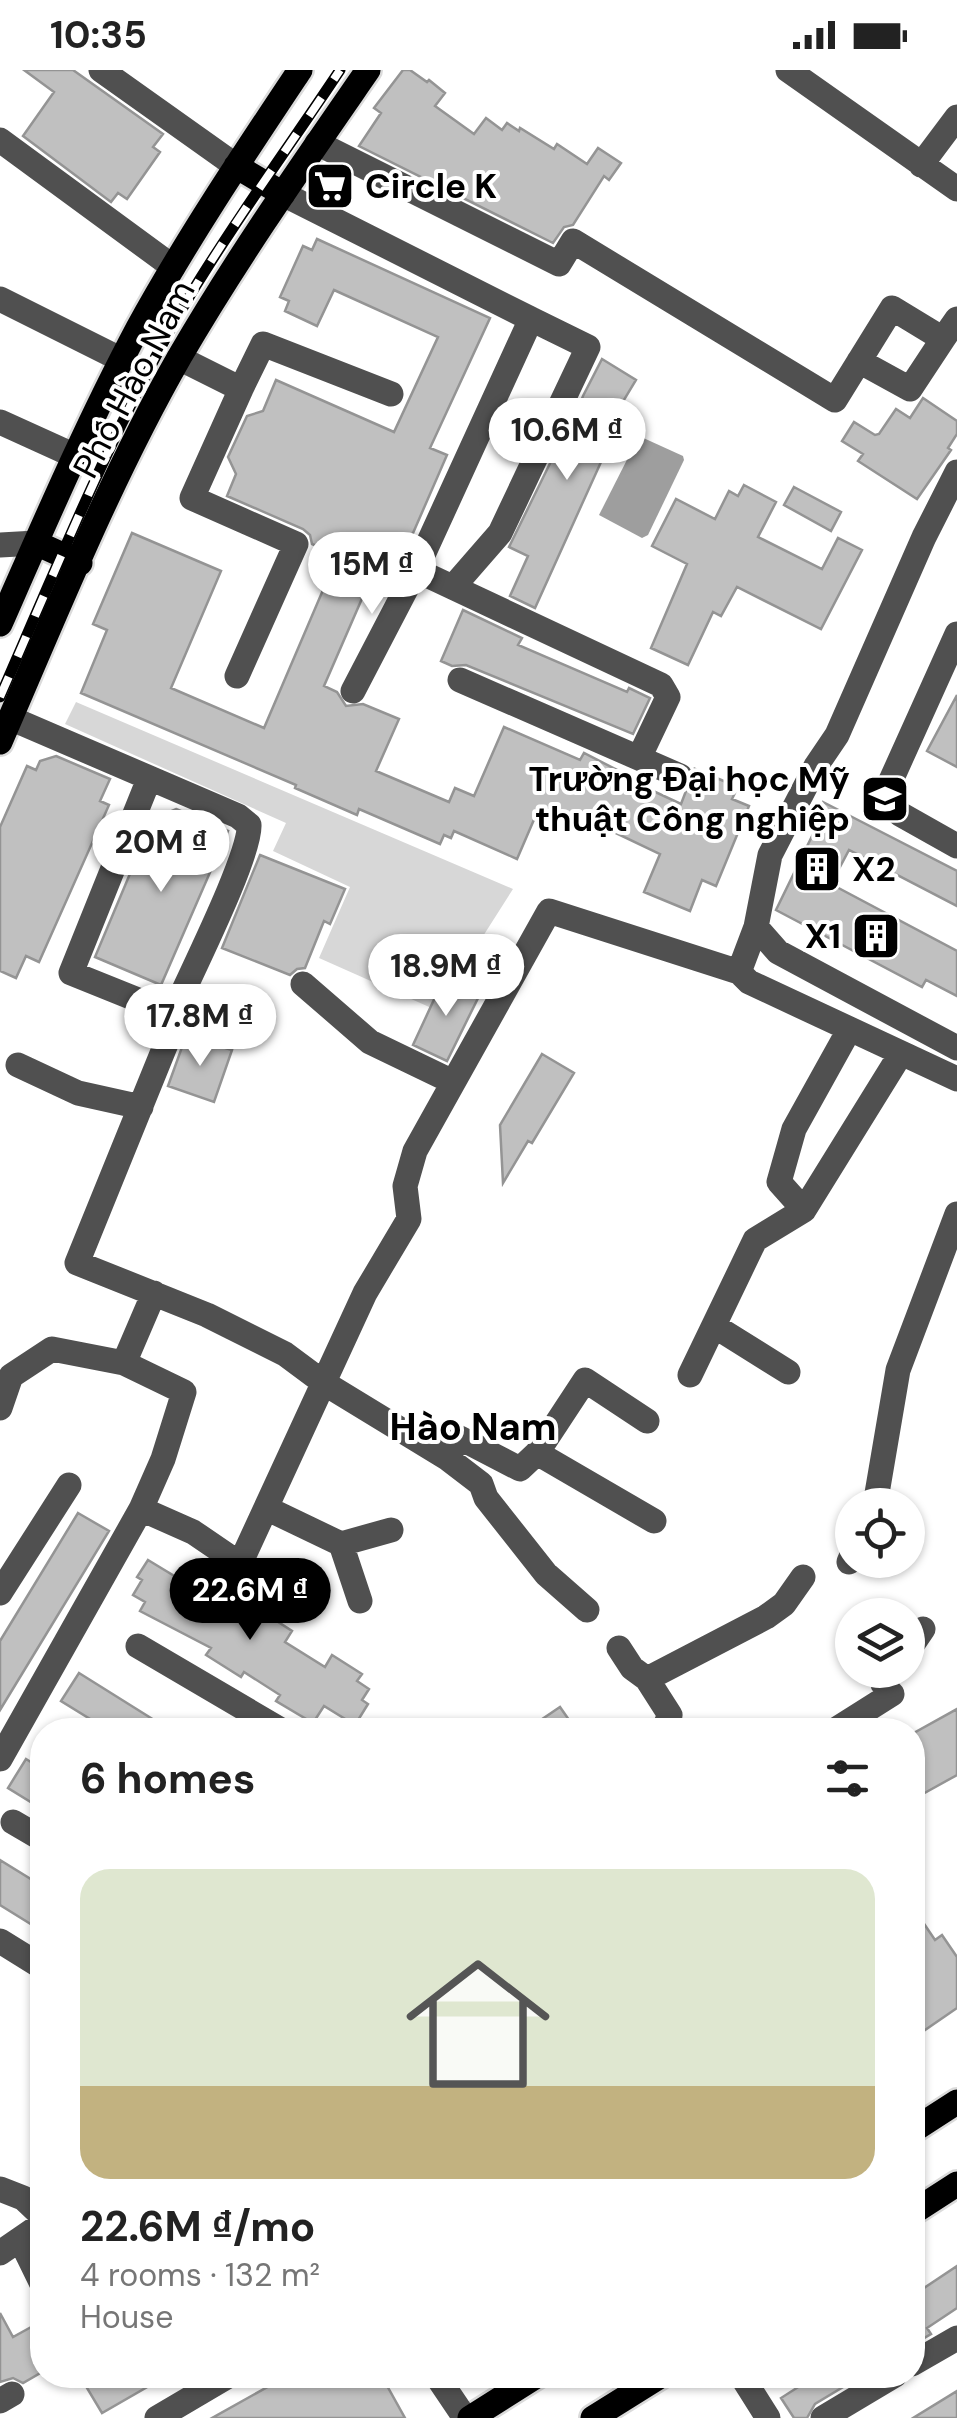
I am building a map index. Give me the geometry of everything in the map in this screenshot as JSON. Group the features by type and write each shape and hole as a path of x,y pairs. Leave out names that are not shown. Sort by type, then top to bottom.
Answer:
{"main road":[{"name":"Phố Hào Nam","path":"0,624 74,456 122,360 173,267 300,70"},
{"name":"Phố Hào Nam","path":"5,730 132,447 179,358 283,194 368,70"},
{"path":"236,166 283,194"},
{"path":"36,543 80,563"},
{"path":"925,2123 957,2102"},
{"path":"925,2205 957,2184"},
{"path":"468,2418 517,2388"},
{"path":"593,2418 641,2388"}],"street":[{"path":"101,70 236,166"},
{"path":"788,70 957,190"},
{"path":"921,165 957,117"},
{"path":"0,140 173,267"},
{"path":"317,143 559,264 573,240 835,400 859,361 892,308 950,329 910,389 859,361"},
{"path":"283,194 588,347 500,532 453,587"},
{"path":"0,299 122,360"},
{"path":"353,691 416,570 531,319"},
{"path":"237,676 296,544 192,498 263,344 392,394"},
{"path":"179,358 241,389"},
{"path":"0,422 74,456"},
{"path":"738,972 756,927 770,856 844,721 924,537 957,472"},
{"path":"0,545 36,543"},
{"path":"416,570 666,690 668,697 639,758"},
{"path":"957,635 888,787 890,803 900,814 957,846"},
{"path":"460,680 680,776"},
{"path":"5,730 149,778 238,816 248,825 249,835 77,1262 207,1314 285,1354 324,1383 447,1458 481,1484 486,1498 546,1574 587,1610"},
{"path":"149,778 71,973 172,1024 231,1034"},
{"path":"142,1509 193,1532 240,1564 365,1294 409,1219 405,1186 415,1151 549,911 738,972 749,982 957,1079"},
{"path":"756,927 778,952 957,1048"},
{"path":"303,984 370,1042 453,1082"},
{"path":"804,1210 779,1182 794,1130 848,1030"},
{"path":"690,1375 755,1240 804,1210 900,1055"},
{"path":"18,1065 78,1093 140,1107"},
{"path":"879,1488 898,1370 955,1229"},
{"path":"124,1363 154,1294"},
{"path":"716,1327 788,1372"},
{"path":"0,1408 6,1374 52,1349 124,1363 184,1392 142,1509 0,1759"},
{"path":"447,1458 460,1438 520,1468 537,1452 585,1380 647,1421"},
{"path":"537,1452 654,1521"},
{"path":"0,1593 69,1485"},
{"path":"266,1508 341,1544 391,1530"},
{"path":"341,1544 360,1601"},
{"path":"647,1680 766,1616 784,1604 803,1578"},
{"path":"138,1646 261,1718"},
{"path":"618,1648 632,1668 647,1680 669,1718"},
{"path":"854,1718 892,1694 887,1688"},
{"path":"13,1822 30,1832"},
{"path":"0,1941 30,1959"},
{"path":"0,2190 30,2205"},
{"path":"10,2247 30,2270"},
{"path":"925,2356 957,2338"},
{"path":"157,2418 208,2388"},
{"path":"446,2388 468,2418"},
{"path":"749,2388 768,2418"},
{"path":"823,2418 856,2410 881,2388"}],"shaded area":[{"path":"639,436 683,456 684,460 648,535 642,538 599,515"},
{"path":"76,702 513,889 436,1010 319,958 350,887 273,851 286,823 65,724"}],"building":[{"path":"24,70 73,70 163,134 153,147 160,152 127,199 118,193 111,202 23,136 54,92"},
{"path":"403,70 429,80 445,93 435,106 474,134 486,118 502,130 507,123 554,149 557,144 587,164 598,148 621,163 609,180 604,176 573,225 564,227 553,243 359,146 381,113 374,108"},
{"path":"317,239 490,318 430,448 447,455 393,579 374,571 324,686 337,692 346,706 363,704 399,719 376,771 449,802 455,788 474,796 504,727 580,760 584,753 623,773 621,776 681,804 695,782 695,769 738,787 732,799 749,806 716,886 702,880 690,911 644,892 660,854 597,824 593,832 539,808 517,859 454,831 451,838 444,835 440,844 359,809 357,815 81,693 107,630 93,624 132,533 221,571 171,688 264,728 338,555 312,544 303,529 227,496 236,474 228,457 247,416 263,411 276,380 394,432 438,337 334,290 317,326 285,311 289,301 280,297 303,246 312,250"},
{"path":"602,359 636,380 610,423 595,460 601,462 535,608 510,596 528,556 509,547 560,443 565,445"},
{"path":"923,398 957,421 957,434 948,448 951,450 917,499 858,461 863,454 842,441 854,422 875,435 896,409 910,418"},
{"path":"744,485 776,502 758,537 822,569 838,538 862,550 821,629 737,587 721,616 713,612 688,665 651,648 687,564 652,546 676,499 715,519 729,491 738,496"},
{"path":"794,487 841,512 831,531 784,505"},
{"path":"463,610 522,638 518,645 627,692 629,688 650,698 633,734 466,665 452,666 441,661"},
{"path":"957,695 957,767 927,751"},
{"path":"56,756 110,779 100,801 109,805 39,962 26,956 16,978 0,971 0,827 27,766 36,770 40,761"},
{"path":"823,802 957,871 957,906 849,850 831,884 957,951 957,996 926,980 922,987 776,910 814,832 809,829"},
{"path":"176,809 228,831 161,985 95,957 153,819"},
{"path":"260,855 345,889 330,924 324,921 305,968 290,975 222,948"},
{"path":"444,978 480,994 447,1061 413,1045"},
{"path":"186,1036 232,1050 214,1102 168,1086"},
{"path":"542,1054 574,1073 503,1183 500,1125"},
{"path":"78,1513 109,1531 0,1710 0,1641"},
{"path":"148,1560 181,1580 192,1562 225,1582 217,1595 253,1617 258,1609 292,1631 285,1642 325,1667 332,1655 362,1674 357,1681 369,1689 362,1700 368,1704 359,1718 344,1718 324,1706 316,1718 305,1718 276,1701 280,1695 244,1672 241,1677 206,1655 211,1648 140,1611 145,1602 133,1595 142,1580 137,1577"},
{"path":"79,1673 151,1718 89,1718 61,1701"},
{"path":"560,1707 568,1718 544,1718"},
{"path":"957,1709 957,1775 925,1793 925,1727"},
{"path":"26,1759 30,1762 30,1802 8,1788"},
{"path":"0,1860 30,1879 30,1924 0,1905"},
{"path":"925,1925 935,1940 942,1935 957,1957 957,2008 925,2030"},
{"path":"957,2266 957,2308 927,2328 931,2334 925,2337 925,2287"},
{"path":"0,2313 13,2337 30,2328 30,2379 23,2383 13,2378 0,2382"},
{"path":"87,2388 145,2388 102,2413"},
{"path":"266,2388 388,2388 405,2418 212,2418"},
{"path":"797,2388 841,2388 815,2404 807,2418 794,2418 781,2398"},
{"path":"957,2391 957,2418 913,2418"}],"railway":[{"path":"0,697 90,491 164,341 228,236 340,70"}],"place":[{"name":"Circle K","path":"330,186"},
{"name":"Trường Đại học Mỹ thuật Công nghiệp","path":"885,799"},
{"name":"X2","path":"817,869"},
{"name":"X1","path":"876,936"}],"district":[{"name":"Hào Nam","path":"473,1427"}]}
